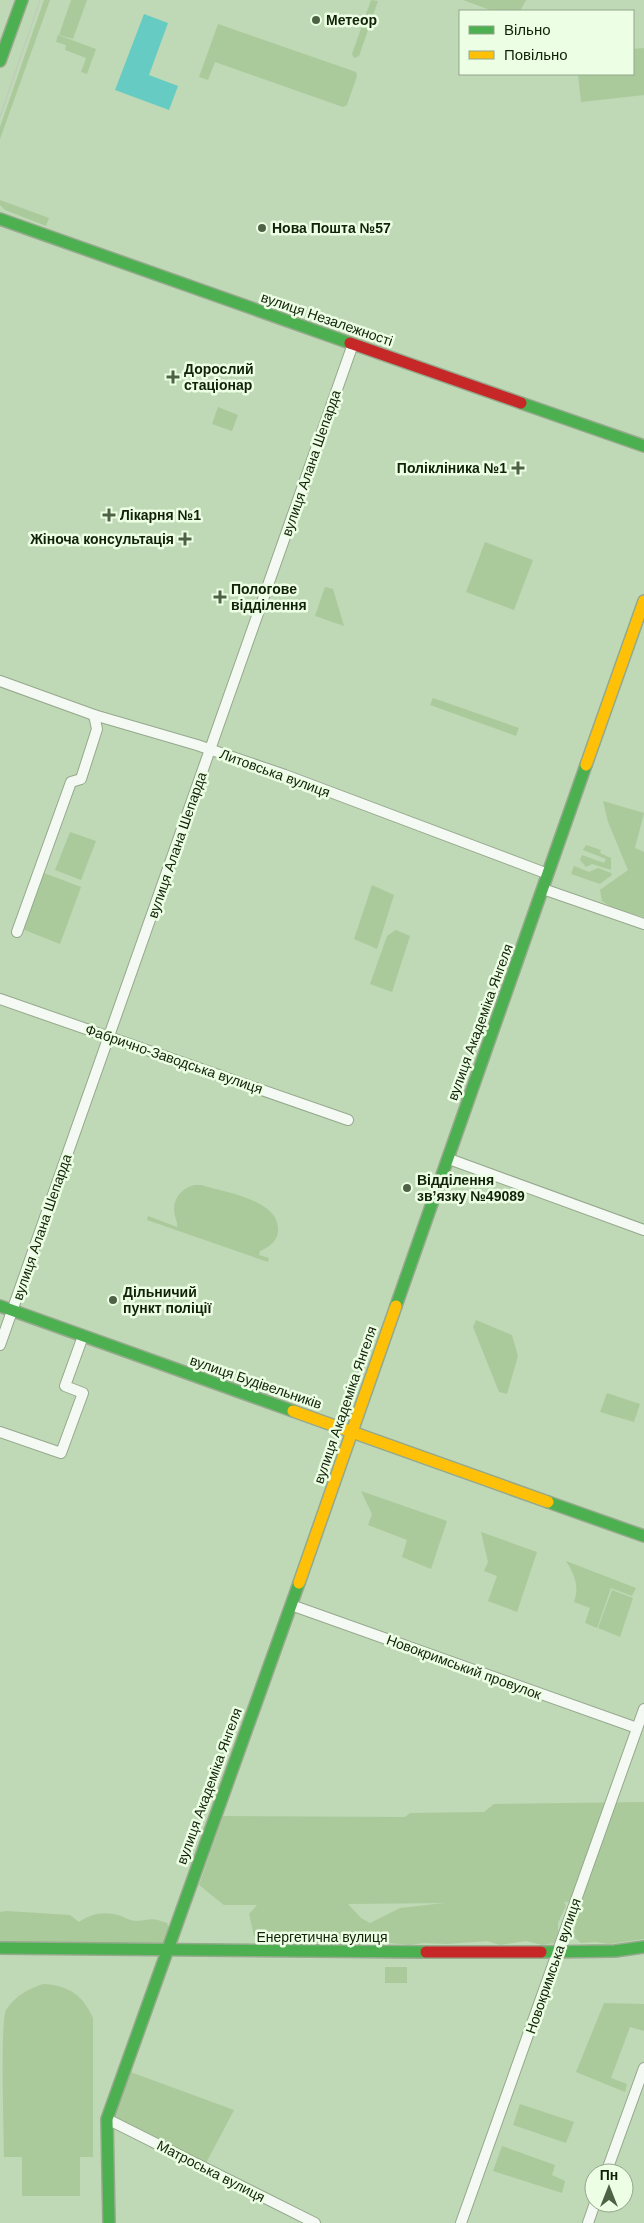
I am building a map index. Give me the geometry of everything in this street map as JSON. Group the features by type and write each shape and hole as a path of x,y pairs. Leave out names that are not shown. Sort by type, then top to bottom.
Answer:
{"street":[{"path":"0,61 22,0"},
{"name":"вулиця Незалежності","path":"0,219 644,446"},
{"name":"вулиця Алана Шепарда","path":"0,1346 353,344"},
{"name":"вулиця Академіка Янгеля","path":"109,2223 107,2119 166,1950 291,1606 644,601"},
{"name":"Литовська вулиця","path":"0,680 94,715 210,749 548,874"},
{"path":"17,932 71,782 81,779 97,729 94,715"},
{"path":"543,889 644,924"},
{"name":"Фабрично-Заводська вулиця","path":"0,999 348,1120"},
{"path":"448,1159 644,1230"},
{"name":"вулиця Будівельників","path":"0,1306 644,1536"},
{"path":"0,1432 61,1453 83,1393 65,1386 83,1336"},
{"name":"Новокримський провулок","path":"291,1606 637,1728"},
{"name":"Новокримська вулиця","path":"461,2223 644,1709"},
{"name":"Енергетична вулиця","path":"0,1948 558,1952 615,1951 644,1947"},
{"path":"610,2163 644,2068"},
{"name":"Матроська вулиця","path":"107,2119 315,2223"}],"green space":[{"path":"44,0 50,0 0,139 0,127"},
{"path":"71,0 87,0 73,39 59,35"},
{"path":"371,0 378,1 359,56 354,58 352,54"},
{"path":"463,0 526,0 521,10 490,10"},
{"path":"218,24 356,72 357,76 347,105 343,107 215,62 208,80 199,77"},
{"path":"58,35 96,49 87,74 81,72 86,58 65,50 66,45 56,42"},
{"path":"644,48 644,95 581,102 578,75 634,75 634,49"},
{"path":"0,200 49,218 46,226 5,210 0,205"},
{"path":"218,407 238,415 232,431 212,424"},
{"path":"485,542 533,560 514,610 466,592"},
{"path":"325,587 333,589 344,626 315,616"},
{"path":"433,698 519,728 516,736 430,705"},
{"path":"603,801 644,813 635,848 644,852 644,917 613,908 602,901 600,890 628,870 608,822"},
{"path":"70,832 96,841 81,880 55,870"},
{"path":"586,845 601,850 600,853 611,858 611,870 592,864 586,867 580,860 582,855 604,863 606,859 583,850"},
{"path":"574,866 589,872 598,868 612,875 600,884 571,874"},
{"path":"44,873 81,887 60,944 22,929"},
{"path":"372,885 394,895 377,949 354,939"},
{"path":"396,930 410,936 392,992 370,984 387,936"},
{"path":"194,1185 201,1185 247,1198 269,1210 275,1218 278,1232 273,1243 260,1251 259,1255 269,1258 268,1262 147,1220 148,1216 177,1227 174,1205 178,1196 185,1189"},
{"path":"476,1320 512,1335 518,1356 507,1394 499,1392 473,1327"},
{"path":"607,1393 640,1404 634,1422 600,1412"},
{"path":"361,1491 447,1521 431,1569 402,1557 407,1540 368,1525 372,1514"},
{"path":"481,1532 537,1552 517,1612 488,1601 497,1576 484,1571 488,1562"},
{"path":"566,1561 636,1588 632,1596 611,1588 597,1628 585,1623 590,1608 574,1602 576,1585"},
{"path":"612,1590 633,1598 620,1637 598,1628"},
{"path":"644,1802 644,1939 609,1944 581,1943 574,1937 576,1916 583,1901 564,1902 566,1906 558,1923 558,1938 555,1943 542,1945 526,1941 500,1945 487,1941 410,1945 380,1942 355,1946 289,1941 274,1944 263,1942 254,1936 249,1914 257,1905 224,1905 199,1885 223,1816 405,1817 410,1813 484,1812 494,1804","holes":["444,1903 400,1908 370,1923 361,1918 348,1904"]},
{"path":"0,1912 70,1915 79,1922 94,1915 105,1913 134,1921 154,1919 167,1923 170,1933 166,1945 0,1953"},
{"path":"385,1967 407,1967 407,1983 385,1983"},
{"path":"43,1984 60,1986 74,1993 84,2003 93,2018 93,2157 80,2157 80,2196 22,2196 22,2157 4,2157 3,2036 6,2010 22,1994"},
{"path":"604,2003 644,2004 644,2031 630,2027 611,2078 627,2084 625,2092 576,2072"},
{"path":"125,2070 234,2110 204,2167 107,2119"},
{"path":"520,2104 574,2122 566,2143 513,2125"},
{"path":"502,2146 555,2165 552,2175 565,2181 562,2193 493,2171"}],"water":[{"path":"144,14 168,23 149,75 178,86 169,110 115,90"}],"tram line":[{"path":"0,117 40,0"}],"traffic: fast":[{"path":"0,61 22,0"},
{"path":"0,219 350,343"},
{"path":"521,403 644,446"},
{"path":"396,1306 586,765"},
{"path":"0,1306 293,1411"},
{"path":"548,1502 644,1536"},
{"path":"109,2223 107,2119 299,1583"},
{"path":"541,1952 615,1951 644,1947"},
{"path":"0,1948 426,1952"}],"traffic: slow":[{"path":"586,765 644,601"},
{"path":"299,1583 396,1306"},
{"path":"293,1411 548,1502"}],"traffic: jam":[{"path":"350,343 521,403"},
{"path":"426,1952 541,1952"}],"place":[{"name":"Метеор","path":"316,20"},
{"name":"Нова Пошта №57","path":"262,228"},
{"name":"Дорослий стаціонар","path":"173,377"},
{"name":"Полікліника №1","path":"518,468"},
{"name":"Лікарня №1","path":"109,515"},
{"name":"Жіноча консультація","path":"185,539"},
{"name":"Пологове відділення","path":"220,597"},
{"name":"Відділення зв’язку №49089","path":"407,1188"},
{"name":"Дільничий пункт поліції","path":"113,1300"}]}
